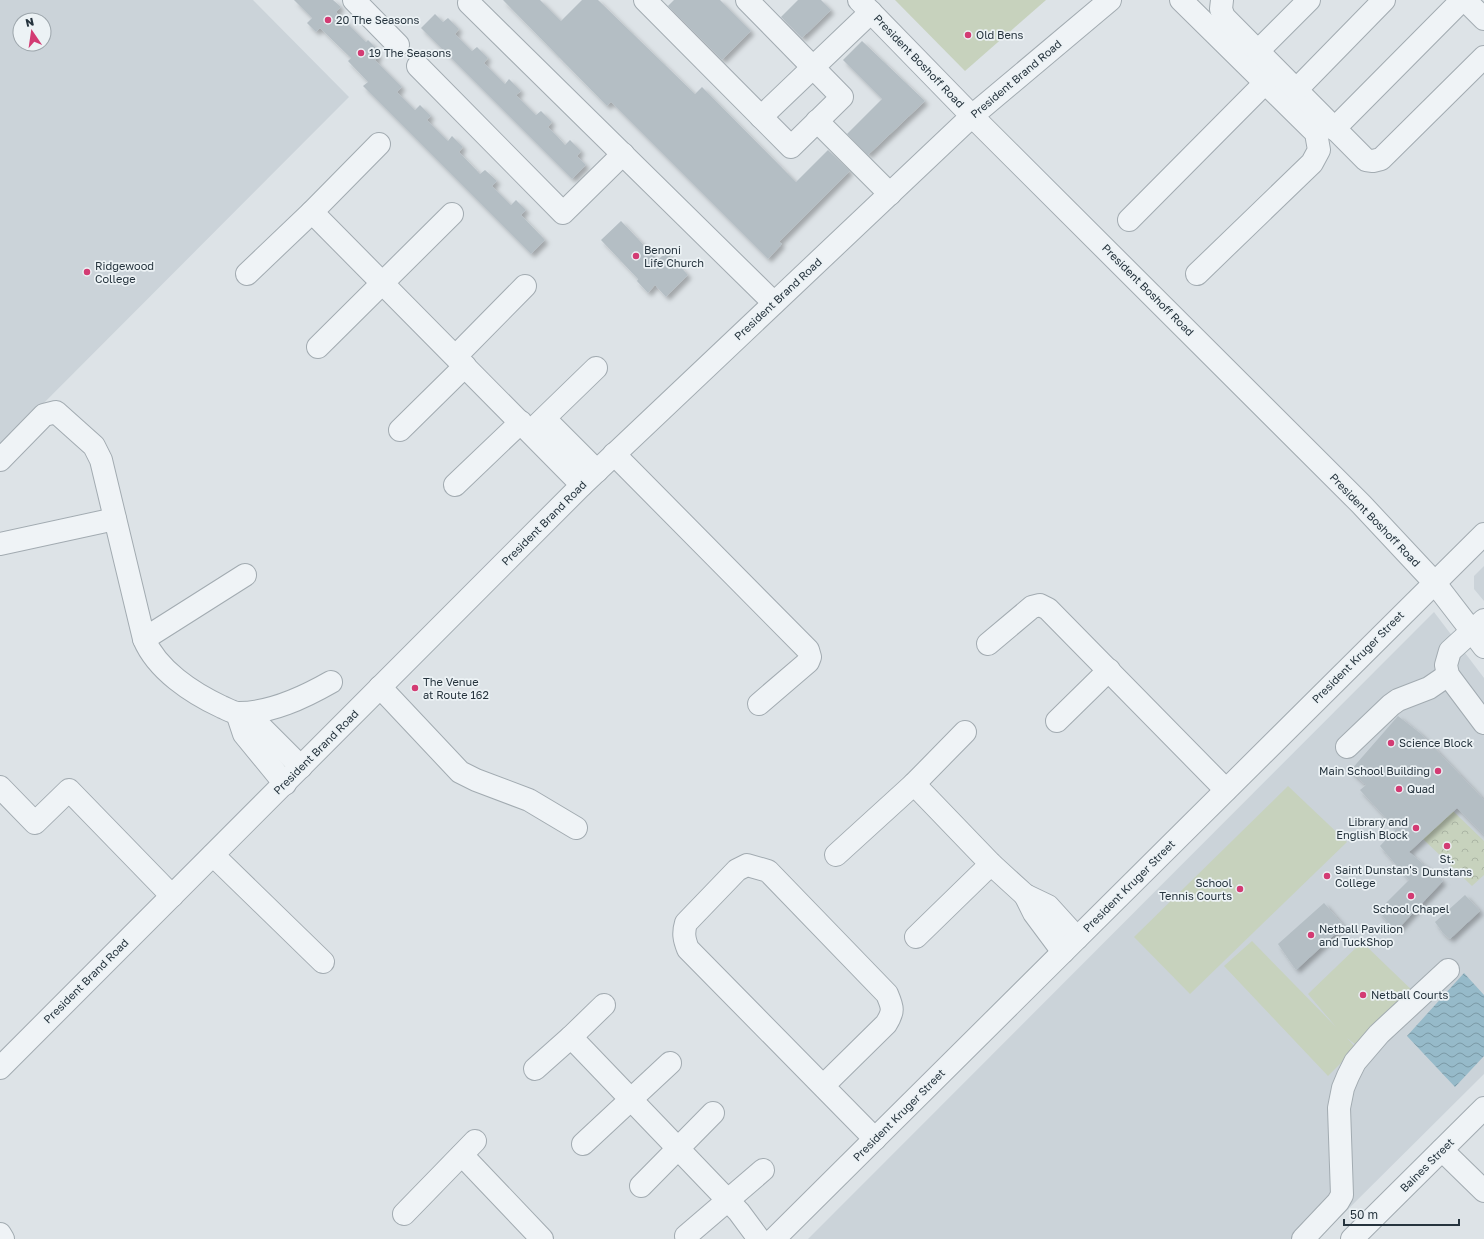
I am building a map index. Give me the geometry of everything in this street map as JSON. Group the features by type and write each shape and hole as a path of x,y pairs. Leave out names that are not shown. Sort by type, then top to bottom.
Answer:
{"street":[{"path":"354,0 398,44"},
{"path":"645,0 791,147 842,96 747,0"},
{"name":"President Brand Road","path":"0,1068 614,454 972,116 1110,0"},
{"path":"1181,0 1316,133 1319,150 1312,163 1197,274"},
{"path":"1222,0 1221,9 1224,17 1366,160 1373,161 1381,159 1484,57"},
{"path":"1258,50 1309,0"},
{"path":"1297,89 1384,0"},
{"path":"1334,129 1462,0"},
{"path":"1465,0 1484,19"},
{"path":"469,3 774,303"},
{"path":"761,117 813,67 865,6"},
{"name":"President Boshoff Road","path":"865,6 972,116 1309,451 1434,582 1480,633"},
{"path":"418,66 563,213 623,154"},
{"path":"1129,220 1265,83"},
{"path":"817,120 890,194"},
{"path":"247,274 312,212 379,144"},
{"path":"312,212 526,426 590,478"},
{"path":"318,347 452,214"},
{"path":"400,430 525,286"},
{"path":"455,486 596,368"},
{"path":"0,460 44,415 56,412 94,446 101,460 144,639 148,648 164,668 190,689 256,722 301,767"},
{"path":"614,454 808,650 810,657 808,662 759,704"},
{"path":"0,544 115,519"},
{"name":"President Kruger Street","path":"774,1239 1484,534"},
{"path":"144,639 245,575"},
{"path":"988,644 1032,608 1040,605 1048,608 1226,790"},
{"path":"1480,633 1450,651 1446,665 1448,675 1484,723"},
{"path":"1057,721 1109,670"},
{"path":"1347,747 1391,704 1429,688 1448,675"},
{"path":"237,713 279,706 307,696 331,682"},
{"path":"380,687 460,772 476,780 529,800 576,828"},
{"path":"237,713 244,734 285,784"},
{"path":"836,855 914,784 966,732"},
{"path":"914,784 991,864 1026,895 1034,913 1070,945"},
{"path":"0,787 35,823 69,790 172,896"},
{"path":"213,855 323,962"},
{"path":"916,937 991,864"},
{"path":"823,1086 886,1024 892,1014 892,1005 887,994 768,871 747,865 737,870 686,923 683,932 684,941 688,949 875,1139"},
{"path":"1303,1239 1338,1202 1342,1195 1339,1108 1343,1088 1355,1062 1379,1034 1448,970"},
{"path":"535,1069 604,1005"},
{"path":"571,1037 630,1100 728,1200 759,1239"},
{"path":"583,1144 670,1063"},
{"name":"Baines Street","path":"1352,1239 1484,1108"},
{"path":"641,1186 713,1113"},
{"path":"404,1214 468,1148 542,1239"},
{"path":"1442,1150 1484,1191"},
{"path":"686,1236 763,1170"},
{"path":"0,1234 3,1239"}],"shaded area":[{"name":"Ridgewood College","path":"0,0 253,0 349,97 0,447"},
{"path":"1484,566 1484,601 1474,589 1474,576"},
{"name":"Saint Dunstan's College","path":"1434,612 1484,678 1484,1074 1318,1239 808,1239"}],"green space":[{"name":"Old Bens","path":"895,0 1046,0 965,71"},
{"name":"School Tennis Courts","path":"1288,786 1347,842 1190,994 1134,937"},
{"path":"1453,811 1484,841 1484,875 1472,886 1423,839"},
{"path":"1252,941 1336,1027 1308,994 1362,942 1419,997 1360,1048 1347,1038 1356,1048 1328,1076 1224,966"}],"water":[{"path":"1464,973 1484,995 1484,1056 1455,1087 1407,1036"}],"building":[{"path":"294,0 333,0 341,7 336,12 366,42 368,40 376,48 374,50 379,56 375,60 402,87 397,92 415,110 420,105 431,116 427,120 448,141 452,136 463,147 459,152 480,174 485,170 497,181 492,186 511,205 516,200 526,210 521,215 545,240 531,254 363,86 368,82 348,61 351,58 320,28 316,32 307,23 312,18"},
{"path":"503,0 540,0 561,21 582,0 598,0 695,94 702,87 796,182 828,150 850,171 779,242 782,244 768,259 611,102 607,106"},
{"path":"674,0 720,0 751,31 722,60 668,6"},
{"path":"798,0 821,0 831,10 802,38 781,17"},
{"path":"435,14 443,22 448,18 459,29 455,34 472,51 477,47 488,58 484,63 505,84 509,79 521,91 516,95 536,115 541,111 552,122 548,127 565,145 570,140 581,151 577,156 586,165 572,179 421,28"},
{"path":"862,41 925,101 868,155 847,134 882,99 843,60"},
{"name":"Benoni Life Church","path":"621,221 658,260 666,252 688,275 666,297 655,285 648,293 637,281 638,279 601,240"},
{"path":"1398,716 1421,734 1484,800 1484,835 1457,808 1409,852 1443,881 1396,931 1378,911 1409,880 1380,846 1396,829 1360,790 1366,785 1350,771"},
{"path":"1465,895 1480,911 1450,939 1443,933 1435,922"},
{"name":"Netball Pavilion and TuckShop","path":"1324,903 1344,926 1296,970 1278,944"}],"place":[{"name":"20 The Seasons","path":"328,20"},
{"name":"Old Bens","path":"968,35"},
{"name":"19 The Seasons","path":"361,53"},
{"name":"Benoni Life Church","path":"636,256"},
{"name":"Ridgewood College","path":"87,272"},
{"name":"The Venue at Route 162","path":"415,688"},
{"name":"Science Block","path":"1391,743"},
{"name":"Main School Building","path":"1438,771"},
{"name":"Quad","path":"1399,789"},
{"name":"Library and English Block","path":"1416,828"},
{"name":"St. Dunstans","path":"1447,846"},
{"name":"Saint Dunstan's College","path":"1327,876"},
{"name":"School Tennis Courts","path":"1240,889"},
{"name":"School Chapel","path":"1411,896"},
{"name":"Netball Pavilion and TuckShop","path":"1311,935"},
{"name":"Netball Courts","path":"1363,995"}]}
